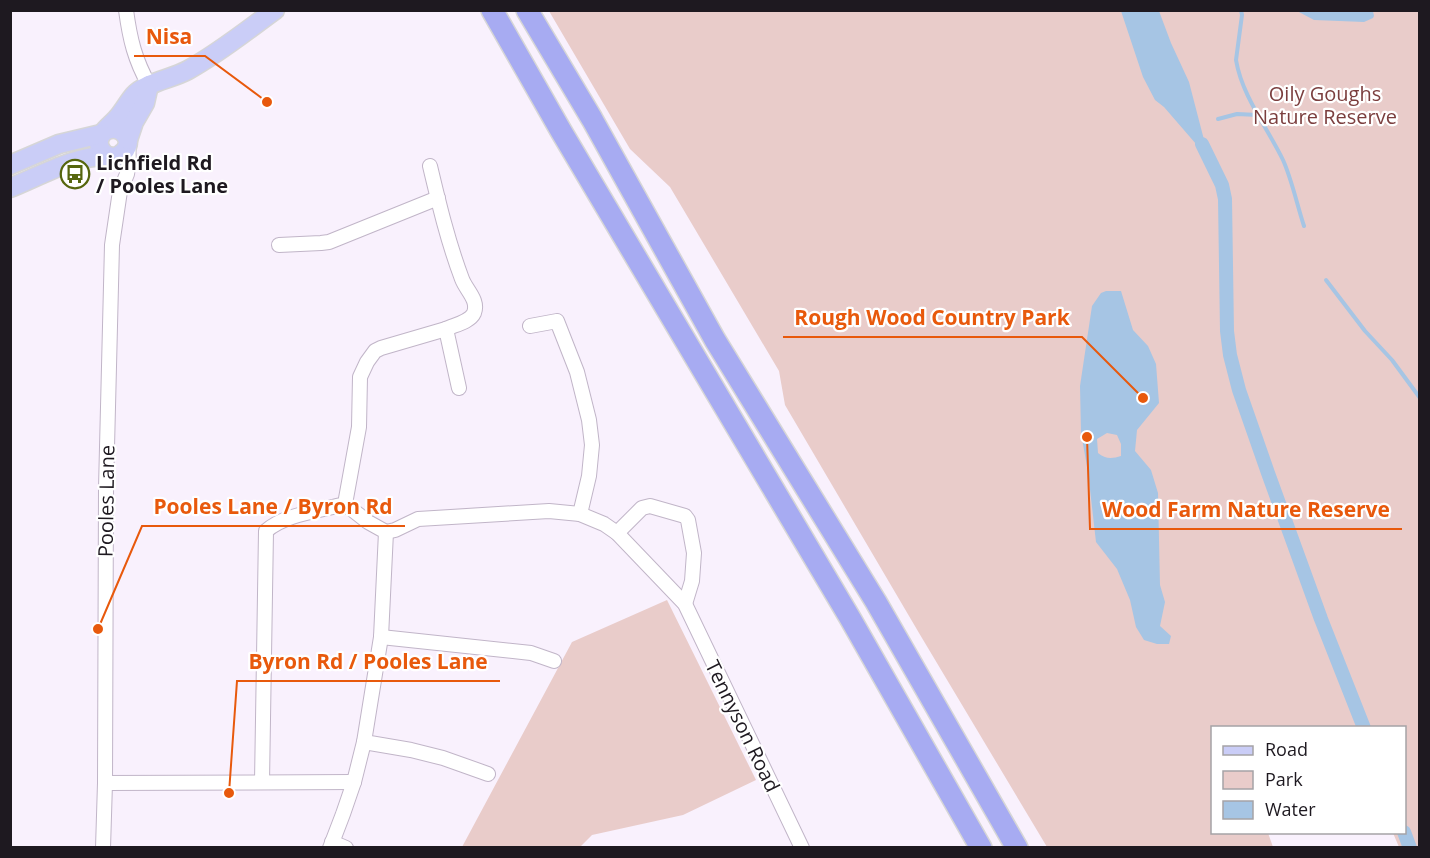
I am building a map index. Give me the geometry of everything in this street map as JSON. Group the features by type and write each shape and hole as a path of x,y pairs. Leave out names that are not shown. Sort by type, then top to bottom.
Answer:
{"highway":[{"path":"492,10 850,618 981,848"},
{"path":"527,10 592,119 715,340 876,602 1017,848"}],"main road":[{"path":"109,156 103,153 99,145 103,132 117,119 134,94 149,85 172,78 205,60 275,10"},
{"path":"10,188 90,157 116,157 122,154 126,150 134,122 145,104 149,85"},
{"path":"10,165 59,144 110,128 119,129 126,135 128,142"}],"street":[{"path":"126,10 138,65 149,85"},
{"name":"Pooles Lane","path":"120,191 129,162 128,142"},
{"name":"Pooles Lane","path":"103,848 105,488 112,245 120,191 119,177 109,156"},
{"path":"345,504 359,427 360,377 367,362 375,351 381,348 446,329 470,318 473,313 475,303 464,286 455,260 430,166"},
{"path":"279,245 329,242 438,198"},
{"path":"530,326 557,321 577,372 589,420 592,445 590,476 580,514"},
{"path":"446,329 459,388"},
{"path":"262,782 266,531 286,519 345,504"},
{"path":"345,504 368,522 386,532 381,637 364,742 344,814 331,845 346,848"},
{"path":"617,533 642,508 650,506 685,516 688,520 694,553 692,581 685,604"},
{"name":"Tennyson Road","path":"386,532 418,519 549,511 580,514 604,524 617,533 685,604 802,848"},
{"path":"381,637 531,653 554,661"},
{"path":"364,742 443,758 488,774"},
{"path":"105,783 354,782"}],"green space":[{"name":"Oily Goughs Nature Reserve","path":"549,11 1419,11 1419,847 1399,847 1393,834 1406,834 1406,726 1211,726 1211,834 1268,834 1273,847 1047,847 785,405 779,371 670,187 630,149"},
{"path":"667,600 756,780 683,815 592,835 580,847 462,847 572,642"}],"water":[{"path":"1121,11 1159,11 1189,82 1209,159 1164,107 1155,100 1143,77"},
{"path":"1297,11 1373,11 1374,16 1364,22 1314,20"},
{"path":"1121,291 1133,330 1148,346 1156,364 1159,403 1137,430 1135,451 1151,470 1158,493 1160,585 1165,602 1160,626 1171,636 1169,644 1157,644 1144,640 1136,627 1130,600 1117,569 1096,542 1081,433 1080,386 1092,306 1101,293","holes":["1107,433 1117,435 1121,444 1121,456 1109,458 1098,453 1097,439"]}],"waterway":[{"path":"1241,10 1236,60 1239,73 1249,99 1283,160 1304,226"},
{"path":"1218,119 1237,114 1258,115"},
{"path":"1202,144 1222,185 1225,199 1227,331 1230,355 1239,390 1321,619 1363,726"},
{"path":"1326,280 1420,398"},
{"path":"1405,834 1410,848"}],"place":[{"name":"Nisa","path":"267,102"},
{"name":"Lichfield Rd / Pooles Lane","path":"75,174"},
{"name":"Rough Wood Country Park","path":"1143,398"},
{"name":"Wood Farm Nature Reserve","path":"1087,437"},
{"name":"Pooles Lane / Byron Rd","path":"98,629"},
{"name":"Byron Rd / Pooles Lane","path":"229,793"}]}
